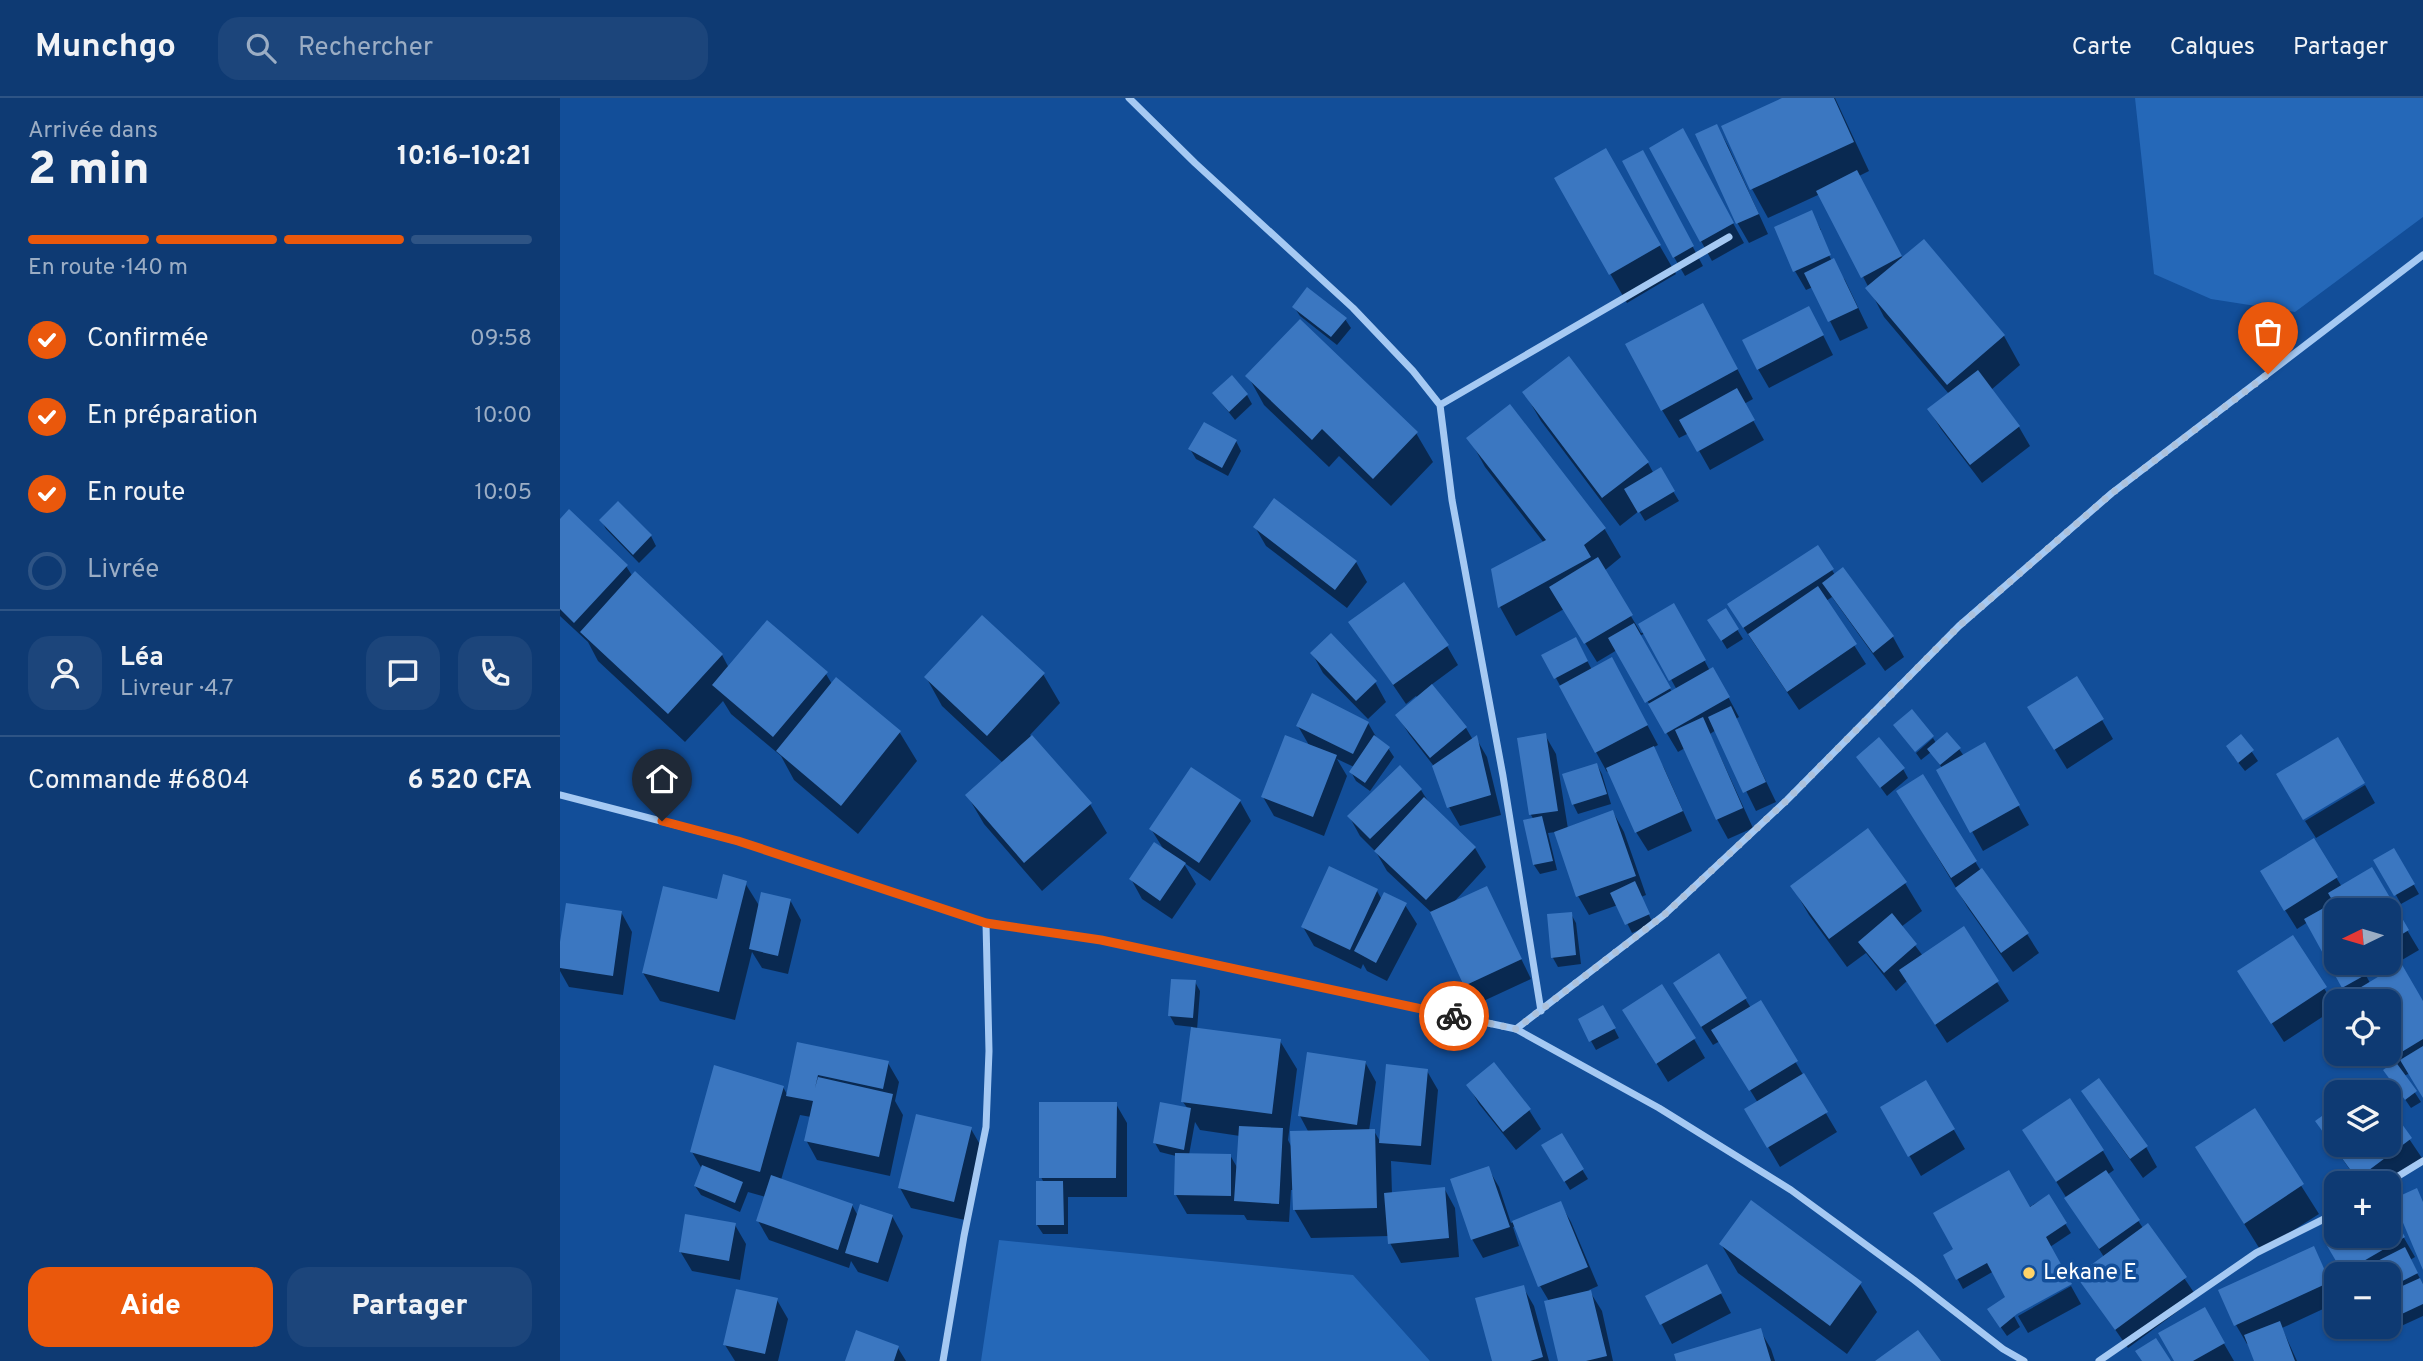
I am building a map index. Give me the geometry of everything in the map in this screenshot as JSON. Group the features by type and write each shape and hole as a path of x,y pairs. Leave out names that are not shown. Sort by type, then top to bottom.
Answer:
{"street":[{"path":"1129,98 1195,163 1353,308 1413,371 1440,405 1452,500 1501,763 1541,1011"},
{"path":"1440,405 1729,237"},
{"path":"1516,1029 1664,915 1787,800 1959,626 2102,502 2423,255"},
{"path":"560,795 738,841 986,923 1101,940 1516,1029 1659,1108 1791,1190 2003,1349 2024,1361"},
{"path":"943,1361 986,1127 989,1051 986,923"},
{"path":"2401,1174 2423,1161"},
{"path":"2099,1361 2256,1253 2324,1219"}],"shaded area":[{"path":"2135,98 2423,98 2423,217 2295,312 2211,299 2154,274"},
{"path":"999,1240 1353,1275 1430,1361 981,1361"}],"building":[{"path":"1782,98 1834,98 1854,142 1750,190 1721,126"},
{"path":"1717,124 1759,214 1736,224 1695,134"},
{"path":"1683,128 1734,223 1700,242 1649,148"},
{"path":"1606,148 1661,245 1609,275 1554,178"},
{"path":"1643,150 1694,246 1673,258 1622,161"},
{"path":"1857,170 1902,256 1861,278 1816,191"},
{"path":"1812,210 1831,255 1793,272 1774,227"},
{"path":"1924,239 2005,335 1947,385 1865,288"},
{"path":"1834,258 1858,308 1828,322 1804,273"},
{"path":"1307,287 1347,318 1331,337 1292,307"},
{"path":"1703,303 1738,369 1661,411 1625,344"},
{"path":"1809,306 1824,335 1757,370 1742,340"},
{"path":"1300,319 1418,432 1373,479 1322,429 1312,440 1245,376"},
{"path":"1569,356 1649,462 1602,498 1522,392"},
{"path":"1978,370 2020,426 1970,465 1927,409"},
{"path":"1232,375 1248,394 1229,412 1212,393"},
{"path":"1737,388 1755,420 1697,452 1679,420"},
{"path":"1510,404 1606,528 1584,545 1591,557 1498,608 1491,569 1546,540 1466,438"},
{"path":"1204,422 1237,440 1222,468 1188,449"},
{"path":"1661,467 1675,491 1638,513 1624,489"},
{"path":"1274,498 1357,561 1335,590 1253,527"},
{"path":"618,501 652,535 633,555 599,520"},
{"path":"569,509 628,565 574,623 560,609 560,519"},
{"path":"1818,545 1834,569 1743,628 1727,604"},
{"path":"1598,557 1633,615 1584,644 1549,587"},
{"path":"1843,567 1894,636 1873,653 1822,583"},
{"path":"635,571 723,654 668,714 580,632"},
{"path":"1404,582 1449,645 1393,685 1348,622"},
{"path":"1818,586 1857,644 1787,692 1748,634"},
{"path":"1674,603 1706,660 1669,681 1638,624"},
{"path":"1726,608 1739,629 1721,641 1707,620"},
{"path":"982,615 1045,673 987,736 924,677"},
{"path":"767,620 828,672 773,737 712,685"},
{"path":"1634,623 1671,688 1645,703 1608,638"},
{"path":"1331,633 1377,681 1356,701 1310,653"},
{"path":"1576,637 1588,661 1554,679 1541,655"},
{"path":"1612,657 1648,725 1595,753 1559,686"},
{"path":"1713,667 1730,697 1665,734 1648,704"},
{"path":"2077,676 2104,719 2054,750 2027,707"},
{"path":"836,677 901,731 841,806 776,751"},
{"path":"1432,684 1467,727 1430,758 1395,715"},
{"path":"1312,693 1369,722 1353,754 1296,726"},
{"path":"1731,706 1766,782 1743,793 1708,717"},
{"path":"1912,709 1934,736 1915,752 1893,725"},
{"path":"1703,717 1743,808 1716,820 1675,730"},
{"path":"1947,732 1961,748 1940,765 1927,749"},
{"path":"1546,733 1558,811 1529,815 1517,738"},
{"path":"2241,734 2254,750 2238,763 2226,746"},
{"path":"1032,735 1092,803 1024,863 965,795"},
{"path":"1285,735 1337,755 1313,817 1261,797"},
{"path":"1374,735 1390,747 1365,783 1349,772"},
{"path":"1477,735 1491,795 1447,808 1432,766"},
{"path":"1879,737 1905,768 1880,788 1856,757"},
{"path":"2338,737 2365,783 2303,820 2276,774"},
{"path":"1985,742 2020,805 1970,833 1936,770"},
{"path":"1654,746 1683,811 1635,833 1606,768"},
{"path":"1597,763 1607,794 1572,805 1562,774"},
{"path":"1400,765 1422,789 1370,839 1347,816"},
{"path":"1191,767 1241,800 1199,863 1149,829"},
{"path":"1923,774 1977,861 1951,878 1896,791"},
{"path":"1424,797 1476,847 1426,900 1374,851"},
{"path":"1613,810 1636,876 1576,897 1554,832"},
{"path":"1542,816 1553,861 1533,865 1523,820"},
{"path":"1868,828 1907,882 1829,939 1790,886"},
{"path":"2314,838 2338,877 2284,911 2260,871"},
{"path":"1154,842 1186,863 1160,901 1129,879"},
{"path":"2394,848 2415,884 2394,896 2373,860"},
{"path":"1329,866 1378,889 1350,950 1301,927"},
{"path":"2372,867 2390,898 2331,898 2328,893"},
{"path":"1982,868 2029,933 2001,953 1955,888"},
{"path":"723,874 747,881 719,992 642,973 663,886 717,899"},
{"path":"1635,881 1650,914 1625,925 1610,893"},
{"path":"1487,886 1522,959 1464,986 1430,912"},
{"path":"761,892 791,899 778,956 749,949"},
{"path":"1384,892 1407,903 1376,963 1354,951"},
{"path":"566,903 622,911 613,976 560,968 560,942"},
{"path":"2324,908 2324,955 2304,919"},
{"path":"1572,912 1576,955 1551,958 1547,914"},
{"path":"1892,913 1917,944 1884,973 1858,942"},
{"path":"2401,916 2409,930 2401,935"},
{"path":"1964,926 1999,981 1935,1025 1899,970"},
{"path":"2293,935 2327,987 2271,1024 2237,971"},
{"path":"1719,953 1747,998 1701,1027 1673,983"},
{"path":"2401,963 2423,1001 2423,1039 2401,1052 2401,989 2358,989 2381,975 2401,975"},
{"path":"2335,975 2365,975 2342,988"},
{"path":"1171,979 1196,980 1193,1018 1168,1016"},
{"path":"1662,984 1696,1038 1656,1064 1622,1010"},
{"path":"1761,1000 1798,1061 1749,1091 1711,1030"},
{"path":"1603,1005 1616,1028 1589,1042 1578,1019"},
{"path":"1191,1027 1281,1039 1272,1114 1181,1102"},
{"path":"797,1042 889,1061 883,1089 818,1075 815,1088 818,1077 893,1094 879,1157 804,1141 813,1101 786,1096"},
{"path":"2423,1046 2423,1098 2401,1062"},
{"path":"1307,1052 1366,1061 1357,1125 1298,1116"},
{"path":"1494,1062 1531,1109 1503,1132 1466,1085"},
{"path":"1386,1064 1428,1069 1421,1146 1379,1143"},
{"path":"714,1065 784,1086 760,1172 690,1152"},
{"path":"2388,1066 2399,1066 2417,1091 2405,1100 2401,1095 2401,1080 2390,1080 2383,1070"},
{"path":"1804,1073 1828,1112 1767,1148 1744,1109"},
{"path":"2099,1078 2148,1146 2130,1159 2081,1091"},
{"path":"1926,1080 1955,1129 1908,1157 1880,1107"},
{"path":"2070,1098 2104,1150 2056,1182 2022,1130"},
{"path":"1039,1102 1117,1102 1116,1178 1039,1178"},
{"path":"1160,1102 1191,1108 1184,1150 1153,1143"},
{"path":"2255,1108 2304,1184 2244,1224 2195,1147"},
{"path":"916,1114 972,1127 954,1202 898,1188"},
{"path":"2324,1115 2324,1133 2315,1121"},
{"path":"2401,1123 2412,1138 2401,1146"},
{"path":"1239,1126 1283,1128 1279,1204 1234,1201"},
{"path":"1375,1129 1377,1208 1293,1210 1290,1131"},
{"path":"1562,1133 1584,1169 1564,1182 1541,1145"},
{"path":"1175,1153 1231,1154 1231,1196 1174,1195"},
{"path":"2341,1157 2387,1157 2368,1171 2351,1171"},
{"path":"702,1165 743,1182 735,1203 694,1186"},
{"path":"1489,1166 1510,1227 1471,1240 1450,1179"},
{"path":"2009,1170 2030,1207 2049,1194 2067,1223 2046,1237 2072,1284 2017,1314 2000,1328 1987,1309 2005,1297 1987,1263 1956,1280 1943,1255 1953,1249 1933,1213"},
{"path":"2106,1170 2140,1220 2099,1249 2064,1198"},
{"path":"771,1175 853,1204 838,1250 756,1221"},
{"path":"1036,1181 1063,1181 1064,1225 1036,1225"},
{"path":"1445,1187 1449,1238 1388,1244 1384,1193"},
{"path":"2417,1188 2423,1202 2423,1270 2401,1218 2401,1195"},
{"path":"1751,1200 1862,1282 1830,1326 1719,1244"},
{"path":"1561,1201 1588,1267 1538,1287 1512,1221"},
{"path":"860,1204 893,1215 878,1263 845,1253"},
{"path":"685,1214 736,1223 729,1261 679,1252"},
{"path":"2148,1223 2187,1277 2115,1330 2076,1276"},
{"path":"2314,1246 2324,1268 2324,1285 2234,1326 2218,1290"},
{"path":"2405,1247 2418,1273 2401,1282 2401,1262 2376,1262"},
{"path":"2328,1248 2386,1248 2362,1262 2337,1262"},
{"path":"1707,1264 1722,1293 1660,1325 1645,1296"},
{"path":"2420,1278 2423,1284 2423,1304 2401,1314 2401,1287"},
{"path":"1524,1285 1543,1357 1530,1361 1492,1361 1475,1298"},
{"path":"736,1289 778,1298 765,1354 723,1345"},
{"path":"1591,1290 1607,1356 1586,1361 1558,1361 1544,1301"},
{"path":"2205,1307 2225,1343 2193,1361 2174,1361 2158,1333"},
{"path":"2280,1321 2295,1361 2254,1361 2244,1335"},
{"path":"1761,1328 1771,1361 1676,1361 1674,1354"},
{"path":"856,1330 899,1346 894,1361 845,1361"},
{"path":"1918,1330 1941,1361 1875,1361"},
{"path":"2156,1338 2171,1361 2142,1361 2135,1351"}],"way so far":[{"path":"1454,1016 1516,1029 1664,915 1787,800 1959,626 2112,493 2268,374"}],"place":[{"name":"Lekane E","path":"2029,1273"}],"route":[{"path":"662,821 738,841 986,923 1101,940 1454,1016"}]}
